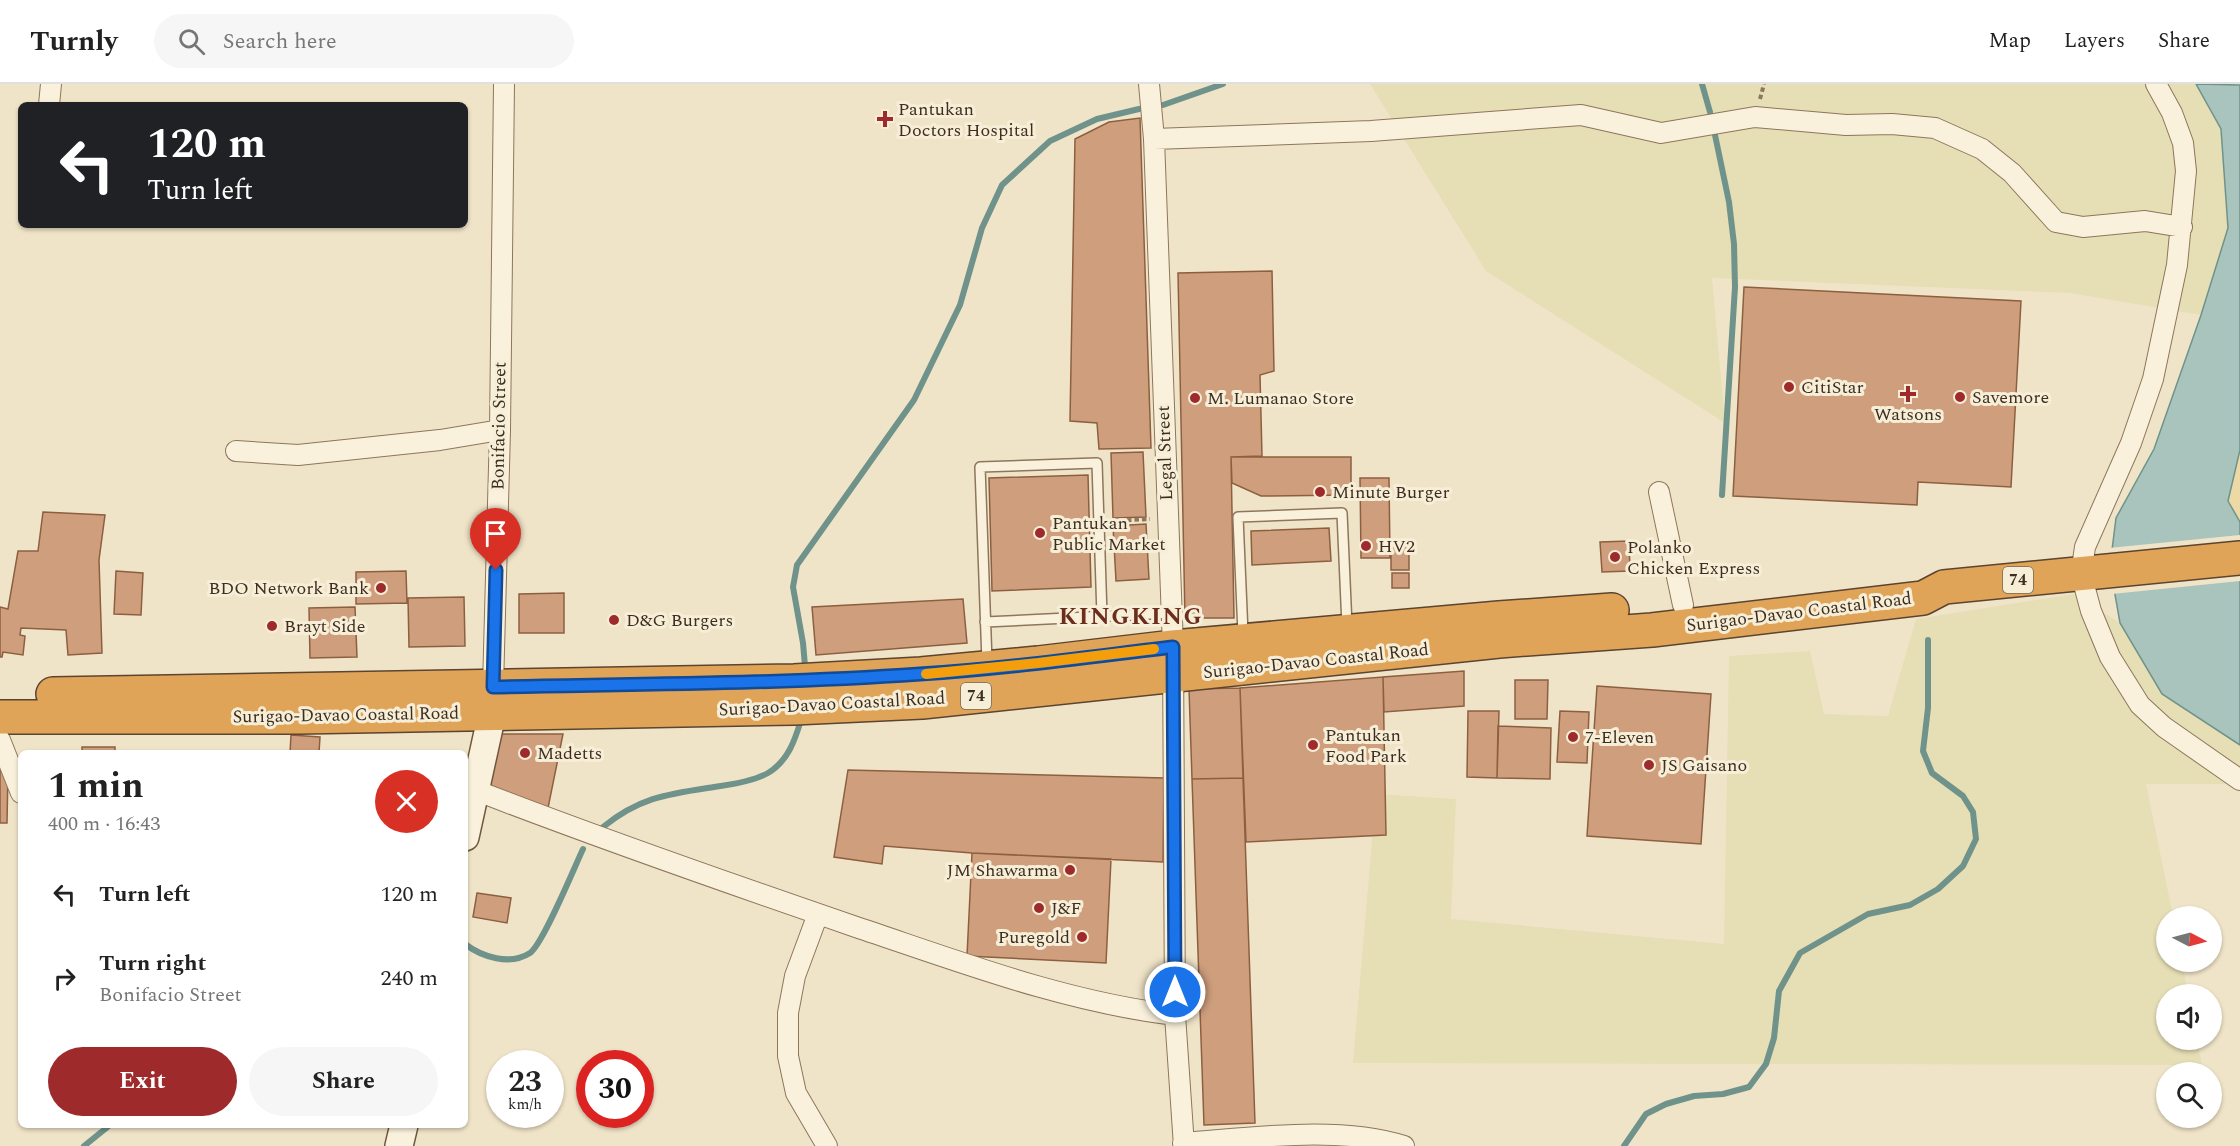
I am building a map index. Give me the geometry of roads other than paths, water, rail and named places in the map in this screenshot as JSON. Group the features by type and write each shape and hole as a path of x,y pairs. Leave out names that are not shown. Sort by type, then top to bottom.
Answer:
{"highway":[{"name":"Surigao-Davao Coastal Road","path":"794,694 921,674 987,668 1173,661 1499,630 1923,598 1944,587 2240,558"},
{"name":"Surigao-Davao Coastal Road","path":"1651,619 1683,605 1921,580 1944,587"},
{"name":"Surigao-Davao Coastal Road","path":"0,717 298,704 794,694 922,702 1173,661 1243,641 1347,631 1499,630"},
{"name":"Surigao-Davao Coastal Road","path":"0,696 298,704"}],"street":[{"path":"49,102 51,84"},
{"name":"Bonifacio Street","path":"468,823 492,700 500,430 504,84"},
{"name":"Legal Street","path":"1149,84 1154,139 1173,661 1175,1015 1184,1144"},
{"path":"2156,84 2172,113 2184,143 2186,171 2182,227 2175,276 2153,379 2131,443 2085,547 2091,611 2110,657 2140,705 2164,728 2240,780"},
{"path":"1154,139 1371,131 1581,115 1661,133 1755,117 1845,125 1892,124 1935,128 1982,149 2012,173 2056,222 2083,227 2145,221 2182,227"},
{"path":"236,451 298,455 440,440 500,430"},
{"path":"1659,492 1683,605"},
{"path":"0,740 18,785"},
{"path":"475,790 599,838 975,967 1070,996 1135,1010 1175,1015"},
{"path":"818,914 794,985 788,1013 788,1056 796,1093 827,1146"},
{"path":"399,1146 403,1128"},
{"path":"1184,1144 1320,1134 1390,1141 1404,1146"}],"lane":[{"path":"987,668 980,467 1097,463 1102,616"},
{"path":"1243,641 1238,517 1342,513 1347,631"},
{"path":"985,622 1171,613"}],"water":[{"path":"2196,84 2240,85 2240,450 2228,501 2240,522 2240,745 2162,694 2120,623 2110,566 2116,518 2154,449 2201,315 2228,228 2221,129"}],"waterway":[{"path":"1163,105 1223,84"},
{"path":"1702,84 1710,112"},
{"path":"805,666 793,587 797,565 914,400 960,305 982,228 1002,185 1050,141 1097,119 1139,109"},
{"path":"1715,135 1729,202 1734,244 1735,287 1722,495"},
{"path":"1624,1146 1646,1114 1666,1104 1694,1096 1723,1094 1749,1087 1766,1064 1774,1038 1779,991 1800,953 1868,914 1910,905 1938,889 1963,866 1976,839 1973,812 1963,796 1932,773 1923,751 1928,708 1928,640"},
{"path":"603,827 629,809 655,798 741,782 768,773 786,756 801,720"},
{"path":"468,946 488,956 505,959 514,959 530,953 536,947 550,921 583,849"},
{"path":"84,1146 106,1128"}],"place":[{"name":"Pantukan Doctors Hospital","path":"885,119"},
{"name":"CitiStar","path":"1789,387"},
{"name":"Watsons","path":"1908,394"},
{"name":"Savemore","path":"1960,397"},
{"name":"M. Lumanao Store","path":"1195,398"},
{"name":"Minute Burger","path":"1320,492"},
{"name":"Pantukan Public Market","path":"1040,533"},
{"name":"HV2","path":"1366,546"},
{"name":"Polanko Chicken Express","path":"1615,557"},
{"name":"BDO Network Bank","path":"381,588"},
{"name":"D&G Burgers","path":"614,620"},
{"name":"Brayt Side","path":"272,626"},
{"name":"7-Eleven","path":"1573,737"},
{"name":"Pantukan Food Park","path":"1313,745"},
{"name":"Madetts","path":"525,753"},
{"name":"JS Gaisano","path":"1649,765"},
{"name":"JM Shawarma","path":"1070,870"},
{"name":"J&F","path":"1039,908"},
{"name":"Puregold","path":"1082,937"}],"district":[{"name":"KINGKING","path":"1131,617"}]}
